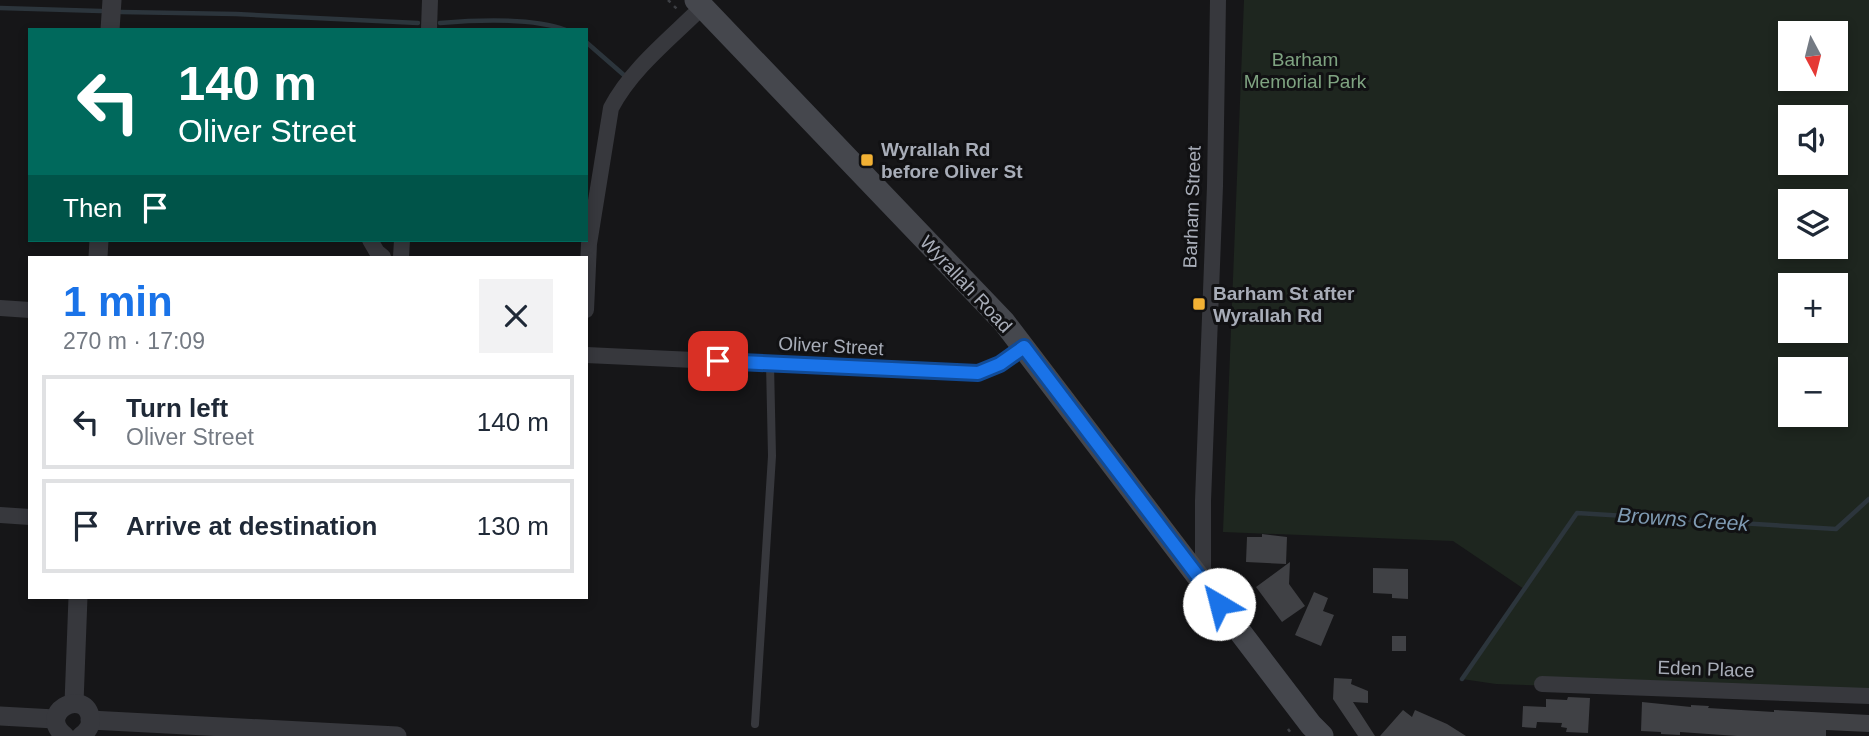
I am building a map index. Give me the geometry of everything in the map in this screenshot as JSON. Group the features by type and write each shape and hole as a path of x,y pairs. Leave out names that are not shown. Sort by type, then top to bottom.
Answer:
{"main road":[{"name":"Wyrallah Road","path":"699,3 1004,322 1317,732"}],"street":[{"path":"110,28 112,0"},
{"path":"429,28 430,0"},
{"name":"Barham Street","path":"1203,584 1203,501 1218,0"},
{"path":"588,266 589,244 611,108 619,93 699,3"},
{"path":"372,242 382,256"},
{"path":"0,308 28,310"},
{"name":"Oliver Street","path":"588,355 978,373 1000,364 1024,347"},
{"path":"0,515 28,517"},
{"path":"74,704 78,599"},
{"name":"Eden Place","path":"1542,684 1869,695"},
{"path":"0,716 60,728 57,714 64,706 74,704 83,707 90,715 86,728 397,736"}],"lane":[{"path":"755,724 772,456 770,364"}],"green space":[{"name":"Barham Memorial Park","path":"1244,0 1869,0 1869,696 1496,684 1462,679 1524,589 1453,541 1223,532"}],"building":[{"path":"1262,534 1287,537 1286,564 1246,562 1247,537 1262,537"},
{"path":"1290,562 1289,584 1305,606 1282,622 1256,587"},
{"path":"1373,568 1408,569 1408,599 1392,598 1392,594 1373,593"},
{"path":"1314,592 1328,598 1323,611 1334,615 1321,646 1295,635"},
{"path":"1392,636 1406,636 1406,651 1392,651"},
{"path":"1334,678 1352,679 1351,684 1368,691 1368,703 1353,702 1375,736 1358,736 1333,699"},
{"path":"1568,697 1590,698 1588,733 1566,732 1567,728 1561,727 1562,723 1537,722 1536,728 1522,727 1523,706 1546,707 1546,699 1567,700"},
{"path":"1642,702 1774,712 1869,715 1869,732 1826,730 1826,736 1737,736 1680,732 1680,735 1661,734 1641,731"},
{"path":"1403,710 1412,717 1415,710 1466,736 1380,736"}],"waterway":[{"path":"0,8 101,11"},
{"path":"121,12 236,14 418,23"},
{"path":"440,23 520,21 559,28"},
{"path":"588,44 625,76"},
{"name":"Browns Creek","path":"1462,679 1577,513 1836,529 1869,499"}],"place":[{"name":"Wyrallah Rd before Oliver St","path":"867,160"},
{"name":"Barham St after Wyrallah Rd","path":"1199,304"}],"route":[{"path":"718,361 978,373 1000,364 1024,347 1219,604"}]}
